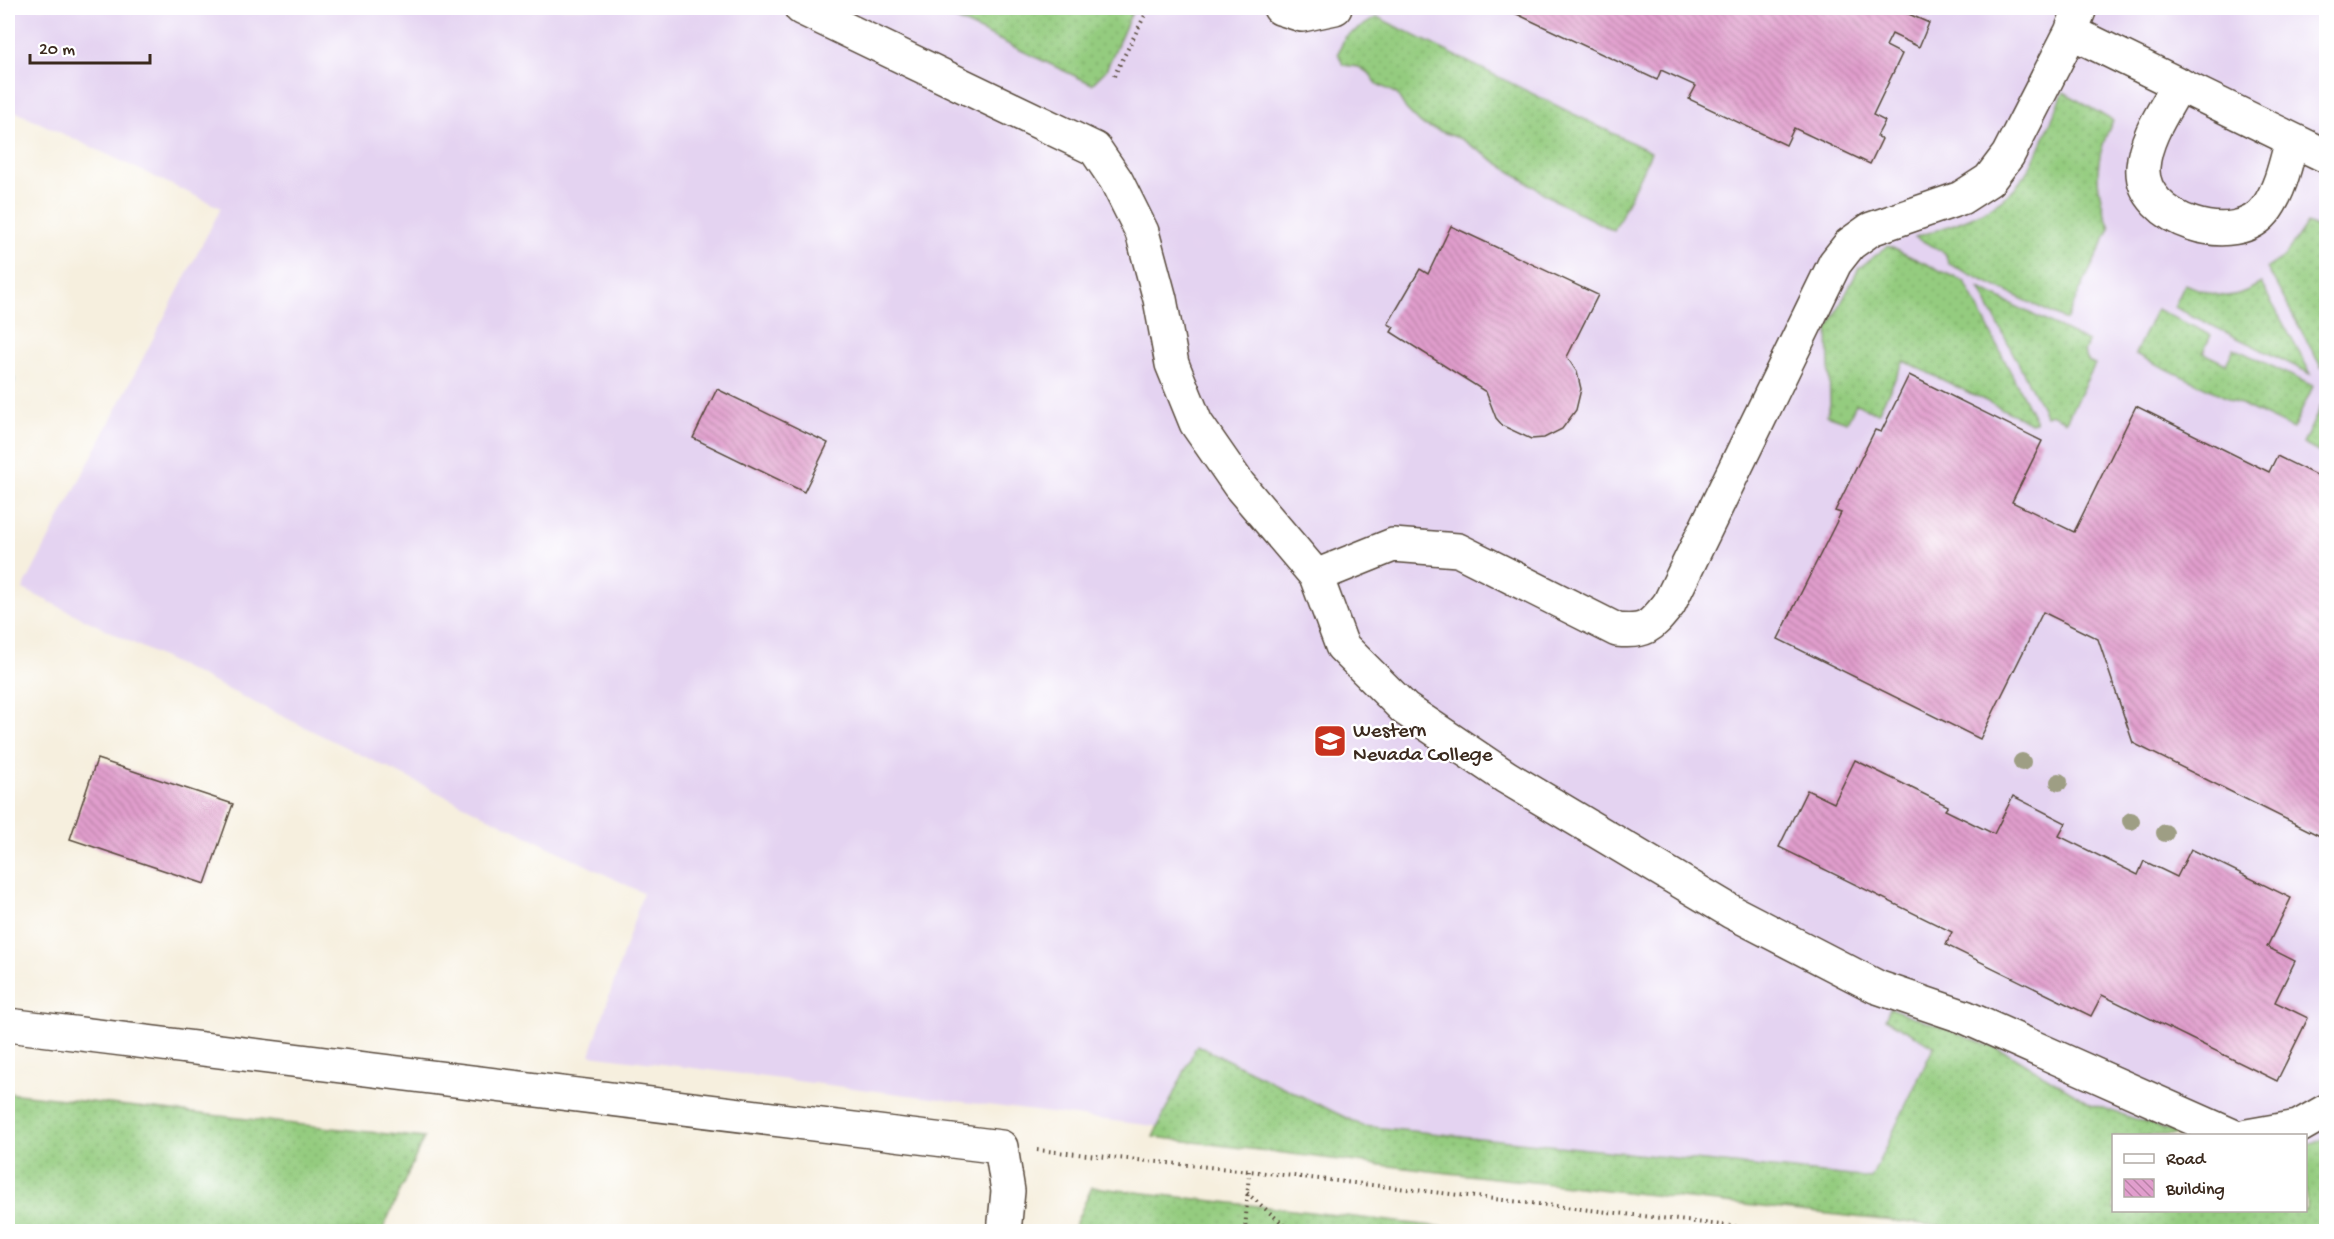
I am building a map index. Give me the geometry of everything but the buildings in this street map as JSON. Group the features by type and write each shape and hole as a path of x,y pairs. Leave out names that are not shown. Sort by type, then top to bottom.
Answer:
{"street":[{"path":"801,8 1095,149 1116,180 1142,231 1160,299 1172,364 1196,423 1239,485 1316,576 1342,646 1405,709 1506,777 1732,912 1877,987 1965,1017 2228,1134"},
{"path":"1280,8 1302,15 1335,8"},
{"path":"1316,576 1393,545 1458,550 1617,630 1638,632 1652,625 1668,604 1835,263 1851,244 1871,229 1961,198 1989,180 2008,155 2076,20 2179,84 2326,156"},
{"path":"2179,84 2147,142 2143,169 2146,190 2164,210 2185,221 2218,231 2242,227 2266,209 2280,179 2292,140"},
{"path":"8,1025 1001,1147 1008,1191 1004,1232"},
{"path":"2258,1134 2298,1127 2326,1111"}],"path":[{"path":"1114,76 1144,15"},
{"path":"1001,1147 1249,1171 1783,1232"},
{"path":"1245,1232 1249,1171"},
{"path":"1247,1193 1292,1232"}],"shaded area":[{"name":"Western Nevada College","path":"8,8 2326,8 2326,1231 1988,1231 590,1055 643,893 23,589 221,208 8,108"}],"green space":[{"path":"932,8 1134,8 1106,70 1092,84"},
{"path":"1377,17 1651,152 1614,231 1556,201 1461,139 1421,124 1406,109 1397,94 1377,84 1370,74 1359,67 1343,65 1338,53 1345,37"},
{"path":"2064,92 2113,121 2102,148 2098,173 2101,199 2110,228 2066,320 1949,264 1945,253 1915,237 1971,217 1998,203 2009,193 2019,183 2032,162"},
{"path":"2307,223 2326,232 2326,357 2321,367 2267,268 2285,256"},
{"path":"1888,246 1965,282 2036,422 2031,423 1904,361 1878,413 1856,404 1847,422 1827,415 1830,404 1828,329 1859,268"},
{"path":"2261,283 2311,374 2174,307 2185,284 2216,295 2232,296"},
{"path":"1979,288 2088,342 2084,352 2088,361 2095,364 2066,421 2051,414 2046,416"},
{"path":"2156,309 2211,335 2203,353 2226,364 2234,348 2313,386 2293,429 2135,354"},
{"path":"2326,396 2326,456 2303,444"},
{"path":"1890,1008 2008,1053 2091,1104 2180,1134 2112,1134 2112,1212 2307,1212 2307,1145 2326,1138 2326,1231 1985,1231 1430,1171 1153,1137 1197,1045 1363,1126 1871,1178 1934,1046 1885,1019"},
{"path":"8,1093 424,1138 382,1231 8,1231"},
{"path":"1092,1187 1477,1231 1072,1231"}],"place":[{"name":"Western Nevada College","path":"1330,741"}]}
